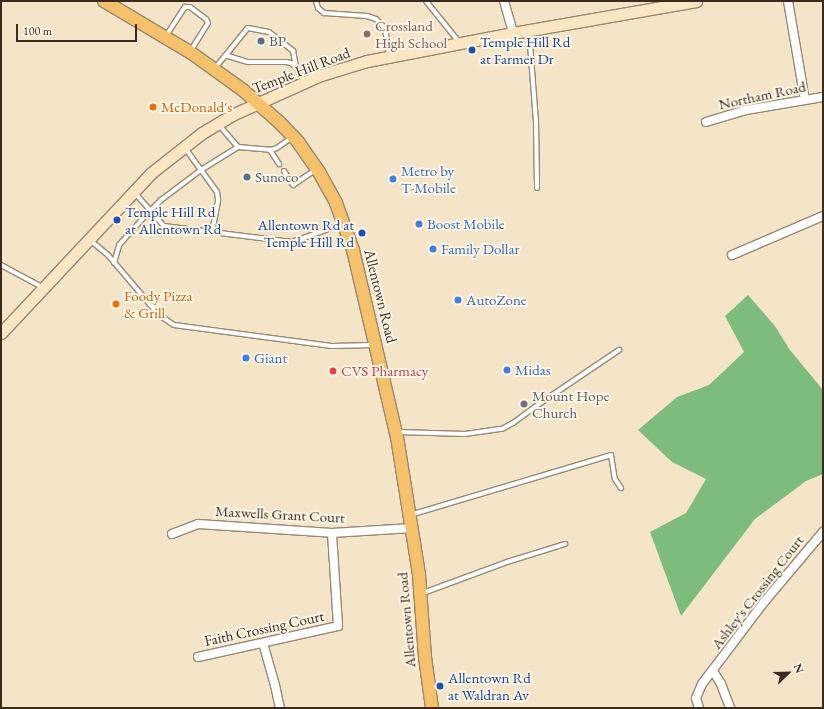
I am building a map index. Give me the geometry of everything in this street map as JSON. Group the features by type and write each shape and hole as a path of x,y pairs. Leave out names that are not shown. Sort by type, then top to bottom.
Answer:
{"main road":[{"name":"Allentown Road","path":"104,1 190,52 257,103 292,136 317,168 330,191 344,223 353,250 377,345 396,432 421,594 425,657 432,708"},
{"name":"Temple Hill Road","path":"1,333 88,238 164,161 218,124 257,103 304,82 345,67 513,33 696,1"}],"street":[{"path":"504,1 513,33"},
{"path":"788,1 805,100"},
{"name":"Northam Road","path":"706,122 746,110 823,97"},
{"path":"732,255 823,216"},
{"name":"Maxwells Grant Court","path":"172,534 198,524 332,533 412,528"},
{"name":"Ashley's Crossing Court","path":"699,708 696,698 702,684 714,671 764,602 823,532"},
{"name":"Faith Crossing Court","path":"198,657 338,626 332,533"},
{"path":"263,643 280,708"},
{"name":"Ashley's Crossing Court","path":"714,671 721,684 730,708"}],"lane":[{"path":"316,1 318,8 324,12 366,16 376,19 386,34 389,57"},
{"path":"426,1 460,43"},
{"path":"165,37 185,7 190,7 206,19 208,23 190,52"},
{"path":"214,69 248,28 270,32 294,51 296,67 304,82"},
{"path":"529,30 536,121 537,188"},
{"path":"225,56 248,62 286,62 296,67"},
{"path":"218,124 238,147"},
{"path":"114,263 120,245 150,211 161,200 201,170 238,147 270,150 277,148 292,136"},
{"path":"184,146 217,192 218,200 212,232"},
{"path":"270,150 279,164"},
{"path":"284,171 293,185 317,168"},
{"path":"133,191 164,226 292,242 344,223"},
{"path":"88,238 108,255 158,314 174,325 332,346 377,345"},
{"path":"1,265 31,280 43,288"},
{"path":"396,432 465,434 502,428 513,423 619,350"},
{"path":"410,515 611,455 615,480 621,488"},
{"path":"421,594 507,562 565,544"}],"green space":[{"path":"748,295 775,326 790,350 823,390 823,474 806,481 755,519 681,616 650,532 686,513 706,479 672,462 638,430 677,397 709,385 744,352 725,316"}],"place":[{"name":"Crossland High School","path":"367,34"},
{"name":"BP","path":"261,41"},
{"name":"Temple Hill Rd at Farmer Dr","path":"472,50"},
{"name":"McDonald's","path":"153,107"},
{"name":"Sunoco","path":"247,177"},
{"name":"Metro by T-Mobile","path":"393,179"},
{"name":"Temple Hill Rd at Allentown Rd","path":"117,220"},
{"name":"Boost Mobile","path":"419,224"},
{"name":"Allentown Rd at Temple Hill Rd","path":"362,233"},
{"name":"Family Dollar","path":"433,249"},
{"name":"AutoZone","path":"458,300"},
{"name":"Foody Pizza & Grill","path":"116,304"},
{"name":"Giant","path":"246,358"},
{"name":"Midas","path":"507,370"},
{"name":"CVS Pharmacy","path":"333,371"},
{"name":"Mount Hope Church","path":"524,404"},
{"name":"Allentown Rd at Waldran Av","path":"440,686"}]}
